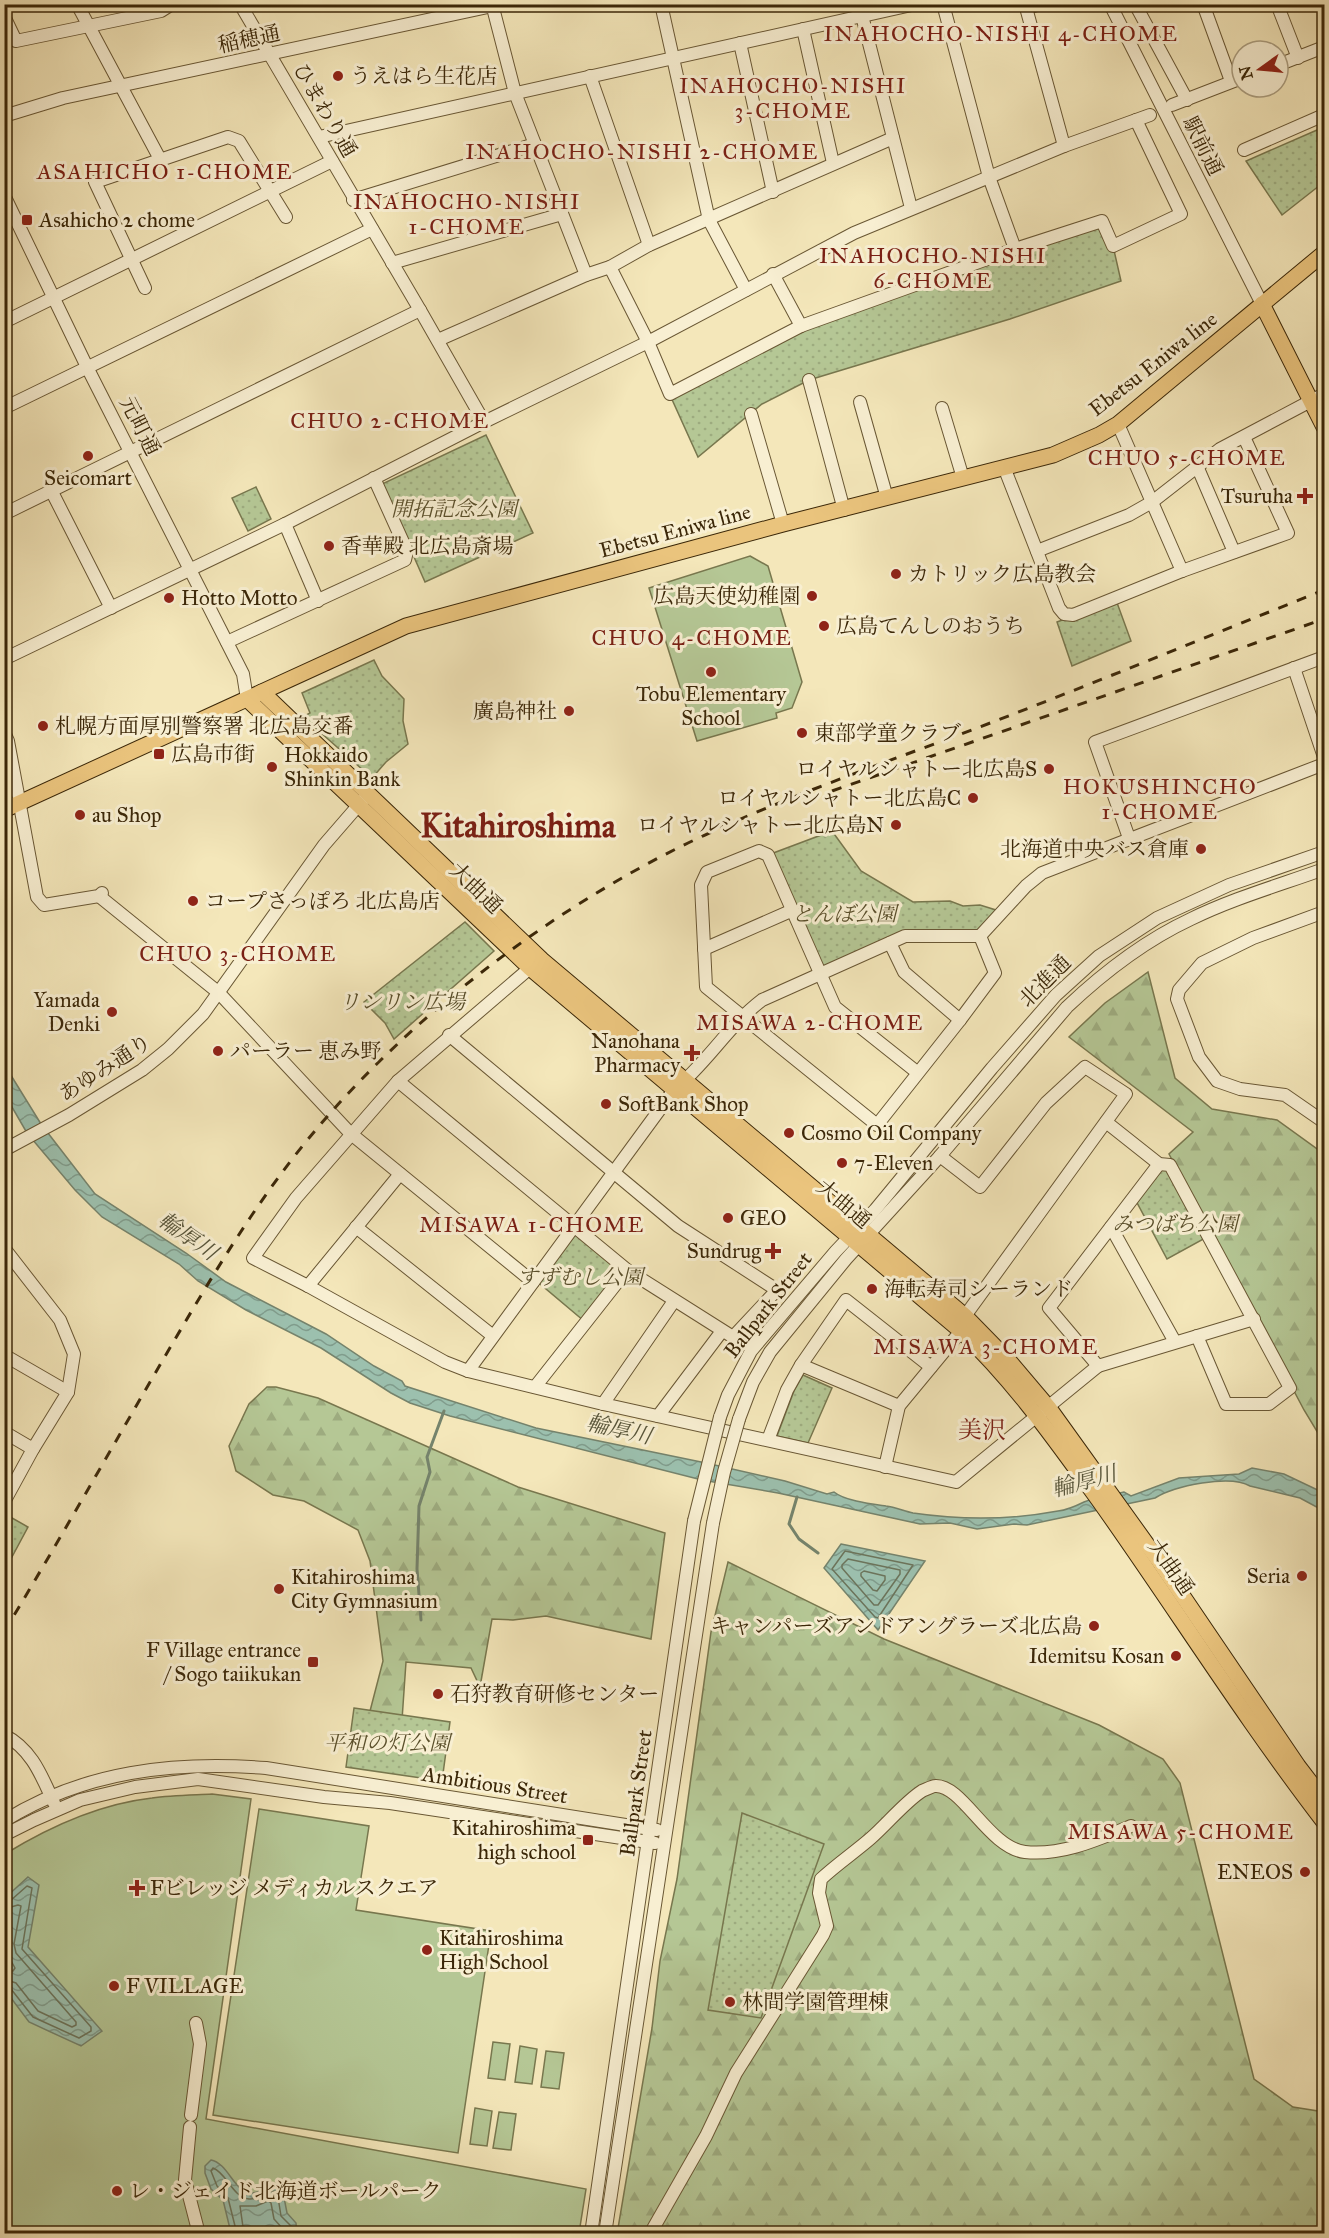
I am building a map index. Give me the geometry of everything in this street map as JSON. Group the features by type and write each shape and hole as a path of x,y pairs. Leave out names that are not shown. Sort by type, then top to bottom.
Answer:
{"main road":[{"name":"Ebetsu Eniwa line","path":"4,810 406,626 783,524 1053,455 1118,424 1324,253"},
{"path":"1262,304 1318,397 1324,427"},
{"name":"大曲通","path":"262,692 530,968 674,1090 859,1235"},
{"name":"大曲通","path":"247,699 346,795 364,799 542,960 686,1080 859,1235 963,1323 1001,1372 1043,1412 1087,1472 1324,1822"},
{"name":"大曲通","path":"1126,1527 1161,1564 1298,1766 1324,1800"}],"street":[{"path":"77,4 161,161"},
{"path":"4,16 16,41 88,26 172,4"},
{"name":"ひまわり通","path":"240,4 484,422"},
{"path":"661,4 709,220 746,290"},
{"path":"319,138 803,29 860,10 916,4"},
{"path":"944,4 988,177 1016,249"},
{"path":"1041,4 1026,6 1064,146"},
{"name":"駅前通","path":"1110,4 1262,304"},
{"path":"1135,4 1187,100"},
{"path":"1203,4 1230,64"},
{"path":"1277,4 1298,58"},
{"path":"496,5 515,93 586,275"},
{"name":"稲穂通","path":"4,116 63,98 496,5"},
{"path":"860,10 911,208"},
{"path":"803,29 833,163"},
{"path":"740,43 773,192"},
{"path":"1290,61 1324,47"},
{"path":"590,76 649,245"},
{"path":"1172,105 1230,83"},
{"path":"1244,150 1324,115"},
{"path":"4,659 285,524 484,422 648,342 854,233 1064,146 1150,116"},
{"path":"610,267 648,342 670,394 801,326 1016,249 1102,221 1113,246 1181,214 1136,120"},
{"path":"145,288 95,182 228,137 239,141 286,217"},
{"path":"438,340 586,275 610,267 649,245 893,138"},
{"path":"353,200 536,144"},
{"path":"4,322 271,193 332,161"},
{"name":"元町通","path":"4,195 88,369 243,674"},
{"path":"392,263 562,214"},
{"path":"4,408 372,229"},
{"path":"773,274 801,326"},
{"path":"4,514 420,310"},
{"path":"809,380 844,510"},
{"path":"1036,551 1129,515 1152,502 1220,449 1318,397"},
{"path":"860,402 887,498"},
{"path":"942,408 963,478"},
{"path":"751,414 783,524"},
{"path":"1118,424 1182,571"},
{"path":"1005,467 1059,608 1064,614 1073,615 1182,571 1288,533 1244,437"},
{"path":"1197,466 1234,552"},
{"path":"227,642 405,560 407,551 374,478"},
{"path":"52,492 111,609"},
{"path":"285,524 318,600"},
{"path":"1129,838 1095,742 1324,657"},
{"path":"1293,668 1324,757"},
{"path":"243,674 262,692"},
{"path":"243,674 247,699"},
{"path":"4,732 8,741 37,897 44,905 100,894 219,993 350,1133 533,1282"},
{"path":"468,1371 674,1090 686,1080 742,1016 762,1000 905,936 980,936 1026,886 1042,873 1324,764"},
{"name":"あゆみ通り","path":"9,1147 62,1119 142,1070 160,1056 203,1014 324,845 364,799"},
{"path":"918,1073 835,1006 768,855 759,851 707,872 701,885 706,987 877,1125 960,1020 995,973 980,936"},
{"name":"北進通","path":"859,1235 875,1210 992,1068 1056,995 1099,956 1156,918 1186,903 1229,885 1324,852"},
{"name":"北進通","path":"859,1235 940,1156 1067,1007 1118,963 1139,948 1189,920 1324,869"},
{"path":"704,949 793,910"},
{"path":"1324,912 1253,938 1202,963 1179,990 1177,999 1198,1057 1217,1081 1240,1089 1285,1095 1324,1122"},
{"path":"890,943 904,972 960,1020"},
{"path":"530,968 398,1081 296,1197 253,1258 445,1362 468,1371 603,1404 956,1482 1098,1366 1254,1318"},
{"path":"398,1081 627,1270 722,1331 733,1337 777,1290 678,1226 449,1035"},
{"path":"885,1467 899,1406 931,1367 1126,1094 1085,1067 1046,1103 980,1187 940,1156"},
{"path":"1106,1122 1159,1164 1170,1165 1290,1388 1269,1404 1226,1404 1197,1336"},
{"path":"1098,1366 1049,1308 1159,1164"},
{"path":"308,1286 400,1174"},
{"path":"356,1227 493,1336"},
{"path":"1112,1227 1175,1342"},
{"name":"Ballpark Street","path":"591,2234 694,1521 720,1416 728,1395 751,1351 859,1235"},
{"name":"Ballpark Street","path":"605,2234 713,1523 724,1472 739,1419 753,1382 770,1352 859,1235"},
{"path":"4,1248 60,1320 74,1354 68,1392 4,1502"},
{"path":"536,1387 627,1270"},
{"path":"768,1440 787,1390 801,1365 846,1300 931,1367"},
{"path":"603,1404 674,1301"},
{"path":"658,1416 722,1331"},
{"path":"4,1355 68,1392"},
{"path":"801,1365 899,1406"},
{"path":"4,1432 33,1449"},
{"path":"4,1735 14,1740 30,1756 57,1809"},
{"name":"Ambitious Street","path":"4,1821 51,1797 99,1780 135,1772 200,1764 328,1777 667,1831"},
{"name":"Ambitious Street","path":"4,1835 57,1809 106,1793 166,1782 198,1779 324,1797 390,1803 665,1844"},
{"path":"650,2234 706,2136 736,2073 823,1935 827,1926 819,1893 821,1879 871,1838 921,1791 935,1786 951,1791 995,1837 1007,1846 1023,1852 1050,1853 1096,1840 1131,1826"},
{"path":"196,2023 200,2044 185,2180 199,2234"}],"green space":[{"path":"1324,127 1324,182 1282,215 1246,161"},
{"path":"1102,221 1113,246 1121,281 1010,319 809,380 762,404 698,457 670,395 801,326"},
{"name":"開拓記念公園","path":"486,435 533,533 425,582 382,484"},
{"path":"256,487 271,519 248,531 232,498"},
{"path":"750,556 768,566 802,682 792,708 776,713 777,718 697,741 649,588"},
{"path":"1116,600 1131,641 1072,666 1057,622"},
{"path":"374,660 382,676 404,699 403,721 408,744 386,762 372,778 303,717 310,713 302,693"},
{"name":"とんぼ公園","path":"832,831 861,871 913,902 950,901 963,906 980,905 996,910 980,936 905,936 822,974 768,855"},
{"name":"リンリン広場","path":"465,922 494,951 394,1039 385,1023 364,1002"},
{"path":"1148,972 1175,1078 1212,1109 1277,1120 1324,1154 1324,1443 1304,1410 1169,1154 1193,1132 1069,1037 1105,1003"},
{"name":"みつばち公園","path":"1159,1164 1170,1165 1209,1236 1167,1259 1134,1197"},
{"name":"すずむし公園","path":"575,1232 622,1271 584,1321 539,1283"},
{"path":"803,1375 832,1388 808,1443 777,1436 794,1391"},
{"path":"267,1387 276,1387 318,1398 518,1487 665,1533 651,1639 546,1616 513,1620 492,1619 480,1687 471,1668 406,1662 402,1720 369,1715 383,1661 370,1561 358,1530 304,1501 273,1495 236,1471 229,1446 249,1404"},
{"path":"5,1514 28,1527 5,1570"},
{"path":"728,1562 884,1639 1099,1725 1163,1759 1180,1783 1254,2079 1293,2107 1324,2112 1324,2233 617,2234 652,2028 660,1961 677,1879 711,1632"},
{"name":"平和の灯公園","path":"354,1708 450,1722 442,1781 346,1767"},
{"name":"F VILLAGE","path":"212,1794 251,1799 206,2119 586,2189 579,2233 5,2234 5,1854 57,1826 113,1805 159,1797"},
{"path":"259,1809 369,1826 356,1910 491,1931 458,2153 213,2115"},
{"path":"742,1813 824,1844 761,2018 708,2010"},
{"path":"493,2042 510,2044 505,2080 488,2078"},
{"path":"520,2046 537,2049 532,2084 515,2082"},
{"path":"546,2051 564,2053 559,2089 541,2087"},
{"path":"475,2108 492,2111 487,2146 470,2144"},
{"path":"499,2112 516,2114 511,2150 493,2148"}],"water":[{"path":"4,1064 41,1124 95,1194 226,1282 326,1334 374,1366 402,1381 405,1386 536,1428 706,1463 785,1481 827,1494 834,1492 852,1500 913,1513 985,1518 1040,1514 1065,1510 1093,1499 1124,1492 1131,1496 1179,1478 1239,1474 1252,1468 1284,1474 1324,1493 1324,1511 1300,1498 1241,1483 1216,1481 1175,1489 1155,1498 1027,1525 1014,1524 977,1529 950,1523 920,1524 778,1493 702,1480 450,1416 410,1403 321,1348 246,1310 198,1281 179,1264 102,1217 75,1190 27,1133 5,1095"},
{"path":"841,1544 925,1561 878,1630 824,1568"},
{"path":"28,1877 39,1885 28,1947 102,2031 81,2046 29,2022 5,1990 5,1898"},
{"path":"211,2160 222,2166 235,2183 245,2191 256,2192 273,2184 282,2187 287,2213 296,2223 297,2233 231,2233 223,2200 211,2189 205,2173 205,2166"}],"waterway":[{"path":"421,1620 417,1569 419,1506 430,1472 427,1457 444,1411"},
{"path":"797,1497 789,1524 799,1539 818,1553"}],"railway":[{"path":"4,1632 197,1302 232,1245 288,1164 348,1094 390,1051 483,971 584,901 688,843 803,794 1039,704 1324,590"},
{"path":"832,791 1324,619"}],"place":[{"name":"うえはら生花店","path":"338,76"},
{"name":"Asahicho 2 chome","path":"27,220"},
{"name":"Seicomart","path":"88,456"},
{"name":"Tsuruha","path":"1305,496"},
{"name":"香華殿 北広島斎場","path":"329,546"},
{"name":"カトリック広島教会","path":"896,574"},
{"name":"広島天使幼稚園","path":"812,596"},
{"name":"Hotto Motto","path":"169,598"},
{"name":"広島てんしのおうち","path":"824,626"},
{"name":"Tobu Elementary School","path":"711,672"},
{"name":"廣島神社","path":"569,711"},
{"name":"札幌方面厚別警察署 北広島交番","path":"43,726"},
{"name":"東部学童クラブ","path":"802,733"},
{"name":"広島市街","path":"159,754"},
{"name":"Hokkaido Shinkin Bank","path":"272,767"},
{"name":"ロイヤルシャトー北広島S","path":"1049,769"},
{"name":"ロイヤルシャトー北広島C","path":"973,798"},
{"name":"au Shop","path":"80,815"},
{"name":"ロイヤルシャトー北広島N","path":"896,825"},
{"name":"北海道中央バス倉庫","path":"1201,849"},
{"name":"コープさっぽろ 北広島店","path":"193,901"},
{"name":"Yamada Denki","path":"112,1012"},
{"name":"パーラー 恵み野","path":"218,1051"},
{"name":"Nanohana Pharmacy","path":"692,1053"},
{"name":"SoftBank Shop","path":"606,1104"},
{"name":"Cosmo Oil Company","path":"789,1133"},
{"name":"7-Eleven","path":"842,1163"},
{"name":"GEO","path":"728,1218"},
{"name":"Sundrug","path":"773,1251"},
{"name":"海転寿司シーランド","path":"872,1289"},
{"name":"Seria","path":"1302,1576"},
{"name":"Kitahiroshima City Gymnasium","path":"279,1589"},
{"name":"キャンパーズアンドアングラーズ北広島","path":"1094,1626"},
{"name":"Idemitsu Kosan","path":"1176,1656"},
{"name":"F Village entrance / Sogo taiikukan","path":"313,1662"},
{"name":"石狩教育研修センター","path":"438,1694"},
{"name":"Kitahiroshima high school","path":"588,1840"},
{"name":"ENEOS","path":"1305,1872"},
{"name":"Fビレッジ メディカルスクエア","path":"137,1888"},
{"name":"Kitahiroshima High School","path":"427,1950"},
{"name":"F VILLAGE","path":"114,1986"},
{"name":"林間学園管理棟","path":"730,2002"},
{"name":"レ・ジェイド北海道ボールパーク","path":"117,2191"}],"district":[{"name":"INAHOCHO-NISHI 4-CHOME","path":"1001,33"},
{"name":"INAHOCHO-NISHI 3-CHOME","path":"793,98"},
{"name":"INAHOCHO-NISHI 2-CHOME","path":"642,151"},
{"name":"ASAHICHO 1-CHOME","path":"165,171"},
{"name":"INAHOCHO-NISHI 1-CHOME","path":"467,214"},
{"name":"INAHOCHO-NISHI 6-CHOME","path":"933,268"},
{"name":"CHUO 2-CHOME","path":"390,420"},
{"name":"CHUO 5-CHOME","path":"1187,457"},
{"name":"CHUO 4-CHOME","path":"692,637"},
{"name":"HOKUSHINCHO 1-CHOME","path":"1160,798"},
{"name":"Kitahiroshima","path":"518,826"},
{"name":"CHUO 3-CHOME","path":"238,953"},
{"name":"MISAWA 2-CHOME","path":"810,1022"},
{"name":"MISAWA 1-CHOME","path":"532,1224"},
{"name":"MISAWA 3-CHOME","path":"986,1346"},
{"name":"美沢","path":"982,1430"},
{"name":"MISAWA 5-CHOME","path":"1181,1831"}],"water label":[{"name":"輪厚川","path":"188,1236"},
{"name":"輪厚川","path":"619,1429"},
{"name":"輪厚川","path":"1084,1481"}]}
